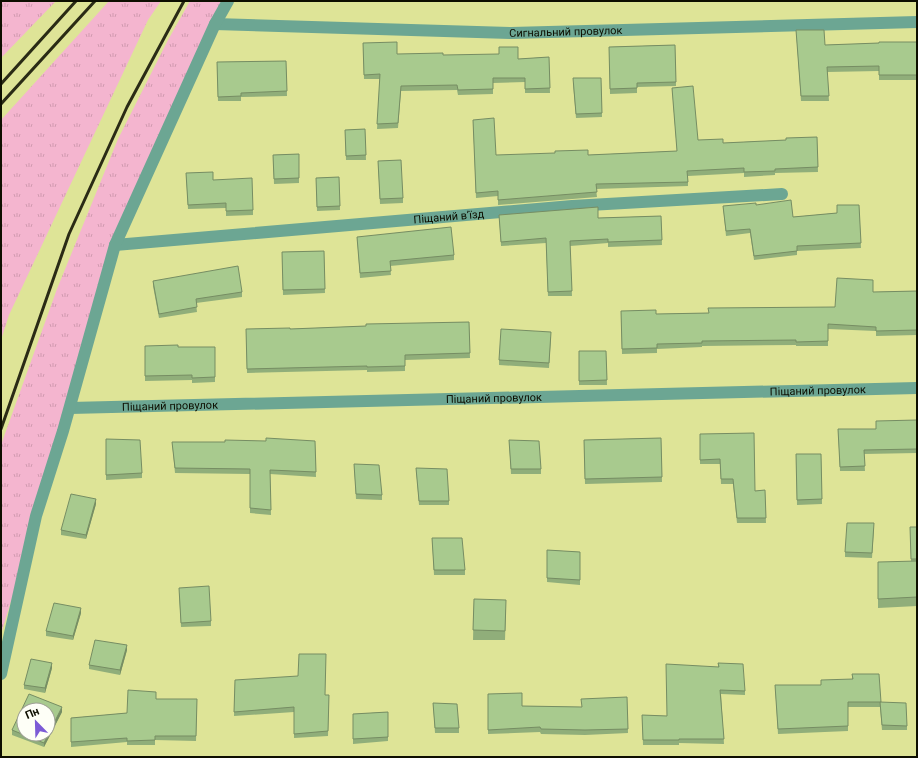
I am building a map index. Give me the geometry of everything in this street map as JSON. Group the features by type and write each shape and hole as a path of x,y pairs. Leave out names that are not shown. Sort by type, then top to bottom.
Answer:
{"street":[{"path":"1,674 36,516 70,408 115,245 215,24 228,1"},
{"name":"Сигнальний провулок","path":"215,24 511,33 917,22"},
{"name":"Піщаний в’їзд","path":"115,245 572,206 782,194"},
{"name":"Піщаний провулок","path":"70,408 917,388"}],"green space":[{"path":"1,1 56,1 1,58"},
{"path":"109,1 161,1 148,20 9,315 1,340 1,120"},
{"path":"190,1 230,1 115,245 70,408 1,634 2,442 57,289 118,139 168,40"}],"building":[{"path":"796,30 824,30 825,45 879,42 917,42 917,75 879,75 879,66 827,67 829,96 801,96"},
{"path":"397,42 397,54 499,54 499,47 518,47 518,59 549,57 550,88 525,89 525,78 493,78 493,89 458,90 457,85 401,86 398,123 377,124 380,74 364,75 363,43"},
{"path":"675,45 676,82 637,83 637,88 610,89 609,47"},
{"path":"286,61 287,91 241,93 241,96 218,97 217,62"},
{"path":"573,78 601,78 602,113 576,114"},
{"path":"693,86 698,140 723,139 723,143 817,137 818,167 744,172 744,168 687,171 688,182 596,184 597,192 498,200 498,191 476,193 473,120 494,118 496,155 555,153 555,151 588,150 588,155 677,151 672,88"},
{"path":"365,129 366,155 346,156 345,130"},
{"path":"299,154 299,178 274,179 273,155"},
{"path":"401,160 403,198 380,199 378,161"},
{"path":"213,172 213,180 252,178 253,210 226,211 226,203 188,205 186,173"},
{"path":"339,177 340,206 317,207 316,178"},
{"path":"791,200 793,217 837,213 837,205 859,205 861,243 797,246 797,251 754,256 750,229 726,231 723,206 756,203 756,205"},
{"path":"598,207 598,218 661,216 662,240 608,242 608,239 570,241 572,291 548,292 546,238 501,242 499,215"},
{"path":"451,227 454,255 390,261 391,271 360,273 357,237"},
{"path":"324,251 325,289 283,290 282,252"},
{"path":"238,266 242,292 196,299 197,307 159,314 153,281"},
{"path":"837,278 873,280 873,292 917,291 917,330 876,331 876,327 828,324 828,341 702,341 702,343 657,344 657,348 622,349 621,311 656,310 656,314 709,313 708,308 835,307"},
{"path":"469,322 470,353 405,355 405,366 247,369 246,329 290,329 366,326 366,324"},
{"path":"501,329 551,332 549,363 499,360"},
{"path":"178,345 178,347 215,347 215,377 192,378 192,375 145,376 145,346"},
{"path":"579,351 606,351 607,380 579,381"},
{"path":"917,420 917,449 864,450 865,466 840,467 838,429 876,429 876,421"},
{"path":"754,433 755,491 765,490 766,518 737,518 733,479 721,479 720,459 700,460 700,434"},
{"path":"266,438 315,441 316,472 270,470 271,510 250,508 250,469 175,468 172,442 225,442 225,440 266,441"},
{"path":"661,438 662,477 585,479 584,440"},
{"path":"106,439 140,440 142,473 106,475"},
{"path":"509,440 539,441 541,469 511,469"},
{"path":"796,454 821,454 822,499 797,500"},
{"path":"354,464 379,465 382,495 356,494"},
{"path":"416,468 447,469 449,501 419,501"},
{"path":"71,494 96,499 86,535 61,530"},
{"path":"847,523 874,523 872,553 845,552"},
{"path":"910,527 917,527 917,559 911,559"},
{"path":"432,538 462,538 465,570 434,570"},
{"path":"547,550 580,552 580,580 547,578"},
{"path":"917,561 917,597 878,599 878,562"},
{"path":"209,586 211,621 181,623 179,588"},
{"path":"474,599 506,600 505,631 473,630"},
{"path":"54,603 81,608 73,636 46,631"},
{"path":"95,640 127,645 120,670 89,665"},
{"path":"299,654 326,654 325,695 329,695 328,731 294,734 294,707 234,712 235,680 298,676"},
{"path":"31,659 52,663 45,688 24,685"},
{"path":"718,663 743,664 745,691 720,690 724,739 643,740 642,715 667,716 666,664 719,667"},
{"path":"852,674 879,674 881,702 848,702 848,726 778,729 775,685 821,685 821,680 853,679"},
{"path":"128,690 156,692 156,699 197,699 196,736 155,736 155,740 127,741 127,738 71,742 71,718 127,713"},
{"path":"522,693 522,706 582,707 581,699 627,697 628,729 541,729 540,727 488,730 488,694"},
{"path":"29,694 49,702 25,702"},
{"path":"880,702 906,703 907,726 882,725"},
{"path":"433,703 457,704 459,728 435,728"},
{"path":"56,705 62,707 56,719"},
{"path":"388,712 388,737 353,739 353,714"},
{"path":"16,722 16,732 12,730"}],"railway":[{"path":"1,84 76,1"},
{"path":"1,104 95,1"},
{"path":"1,429 69,234 127,107 184,1"}]}
